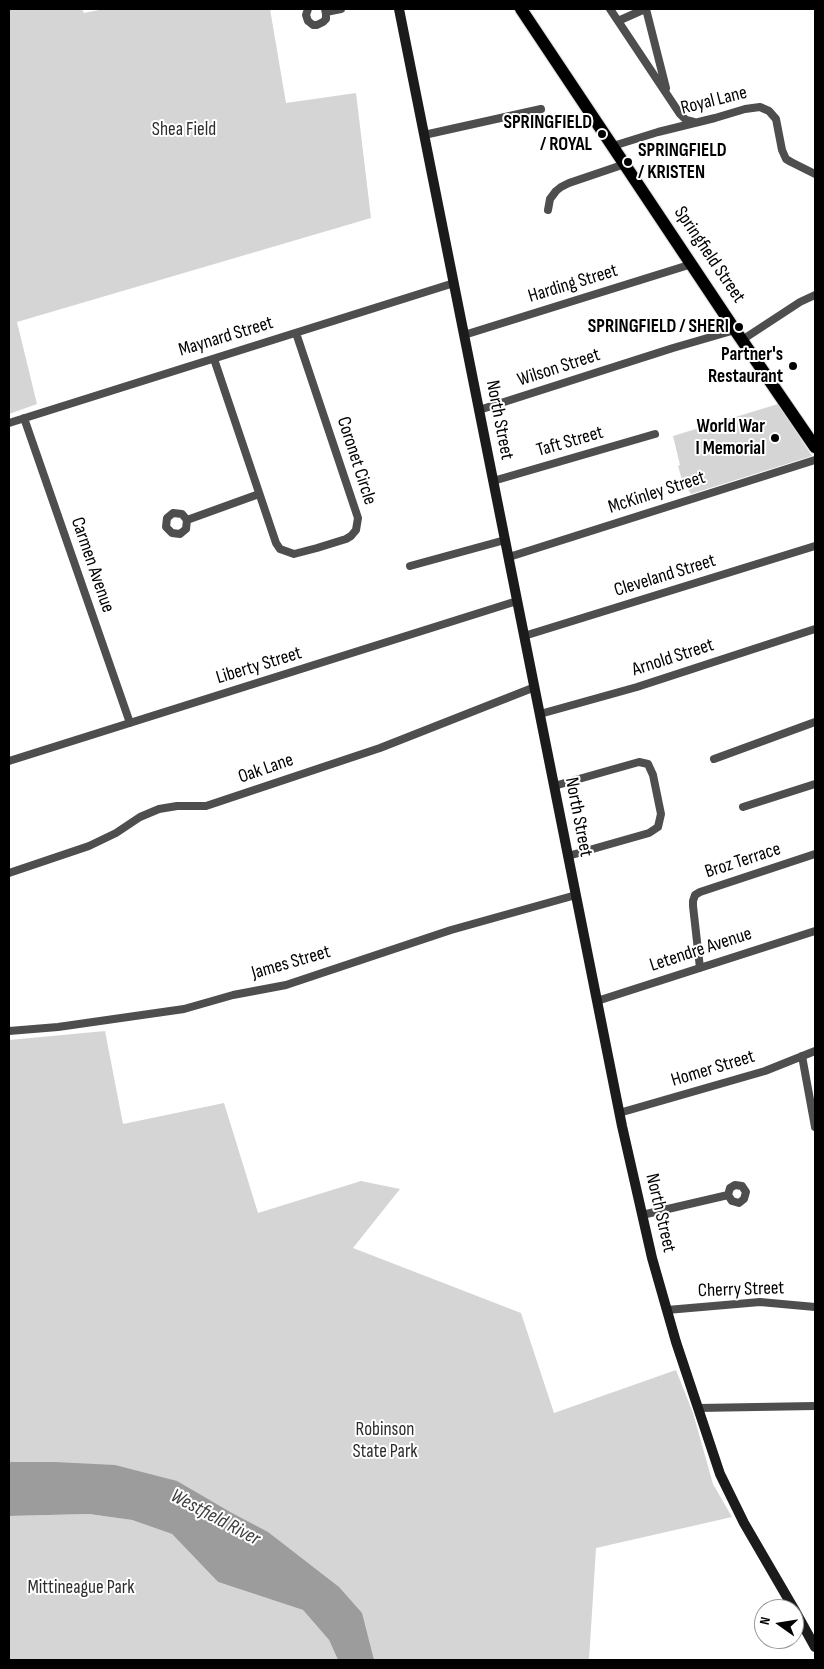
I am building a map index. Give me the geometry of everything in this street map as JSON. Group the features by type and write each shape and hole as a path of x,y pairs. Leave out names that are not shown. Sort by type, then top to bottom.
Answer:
{"main road":[{"name":"North Street","path":"399,9 619,1113 656,1275 714,1459 724,1485 788,1599"},
{"name":"Springfield Street","path":"521,9 815,447"},
{"name":"North Street","path":"804,1627 815,1647"}],"street":[{"path":"308,9 307,19 313,25 317,25 326,19 325,10 341,9"},
{"path":"610,9 682,117 688,121 696,122"},
{"path":"618,21 646,9 668,95"},
{"name":"Royal Lane","path":"613,146 752,107 765,108 777,122 782,150 786,159 815,174"},
{"path":"424,135 541,110"},
{"path":"548,210 550,199 556,191 569,182 625,164"},
{"name":"Harding Street","path":"464,334 692,264"},
{"name":"Maynard Street","path":"9,423 454,283"},
{"name":"Wilson Street","path":"479,410 673,348 739,335 815,294"},
{"name":"Coronet Circle","path":"214,358 259,494 276,543 280,549 294,554 346,539 351,536 358,522 356,513 296,333"},
{"name":"Carmen Avenue","path":"24,418 130,723"},
{"name":"Taft Street","path":"493,481 655,434"},
{"name":"McKinley Street","path":"509,557 815,460"},
{"path":"187,520 259,494"},
{"path":"410,566 505,540"},
{"name":"Cleveland Street","path":"524,636 815,546"},
{"name":"Liberty Street","path":"9,761 517,601"},
{"name":"Arnold Street","path":"540,714 637,686 815,629"},
{"name":"Oak Lane","path":"9,873 89,846 116,833 140,817 155,810 177,806 206,806 380,748 534,687"},
{"path":"714,759 815,722"},
{"path":"554,786 639,762 648,764 653,775 661,814 658,826 649,833 568,856"},
{"path":"743,806 815,784"},
{"name":"Broz Terrace","path":"700,968 692,900 695,895 815,854"},
{"name":"James Street","path":"9,1031 58,1027 184,1009 233,995 286,985 451,930 576,895"},
{"name":"Letendre Avenue","path":"597,1001 815,931"},
{"name":"Homer Street","path":"619,1113 764,1071 815,1051"},
{"path":"802,1056 815,1128"},
{"path":"642,1215 728,1195"},
{"name":"Cherry Street","path":"667,1310 760,1302 815,1307"},
{"path":"698,1408 815,1406"}],"green space":[{"name":"Shea Field","path":"9,9 82,9 84,13 104,9 270,9 286,103 356,93 371,218 17,322 37,404 9,414"},
{"path":"778,404 812,456 691,494 682,480 673,436"},
{"name":"Robinson State Park","path":"105,1031 123,1124 224,1103 258,1213 361,1181 400,1189 353,1248 521,1313 554,1413 676,1370 693,1413 713,1484 732,1517 596,1548 589,1660 361,1660 352,1631 202,1529 9,1491 9,1040"},
{"name":"Mittineague Park","path":"89,1514 132,1520 172,1534 218,1582 303,1610 329,1640 338,1660 9,1660 9,1516"}],"water":[{"name":"Westfield River","path":"9,1462 115,1465 177,1481 268,1532 339,1587 362,1613 374,1660 338,1660 329,1640 303,1610 218,1582 172,1534 132,1520 89,1514 9,1516"}],"place":[{"name":"SPRINGFIELD / ROYAL","path":"602,134"},
{"name":"SPRINGFIELD / KRISTEN","path":"628,162"},
{"name":"SPRINGFIELD / SHERI","path":"739,327"},
{"name":"Partner's Restaurant","path":"793,366"},
{"name":"World War I Memorial","path":"775,438"}]}
